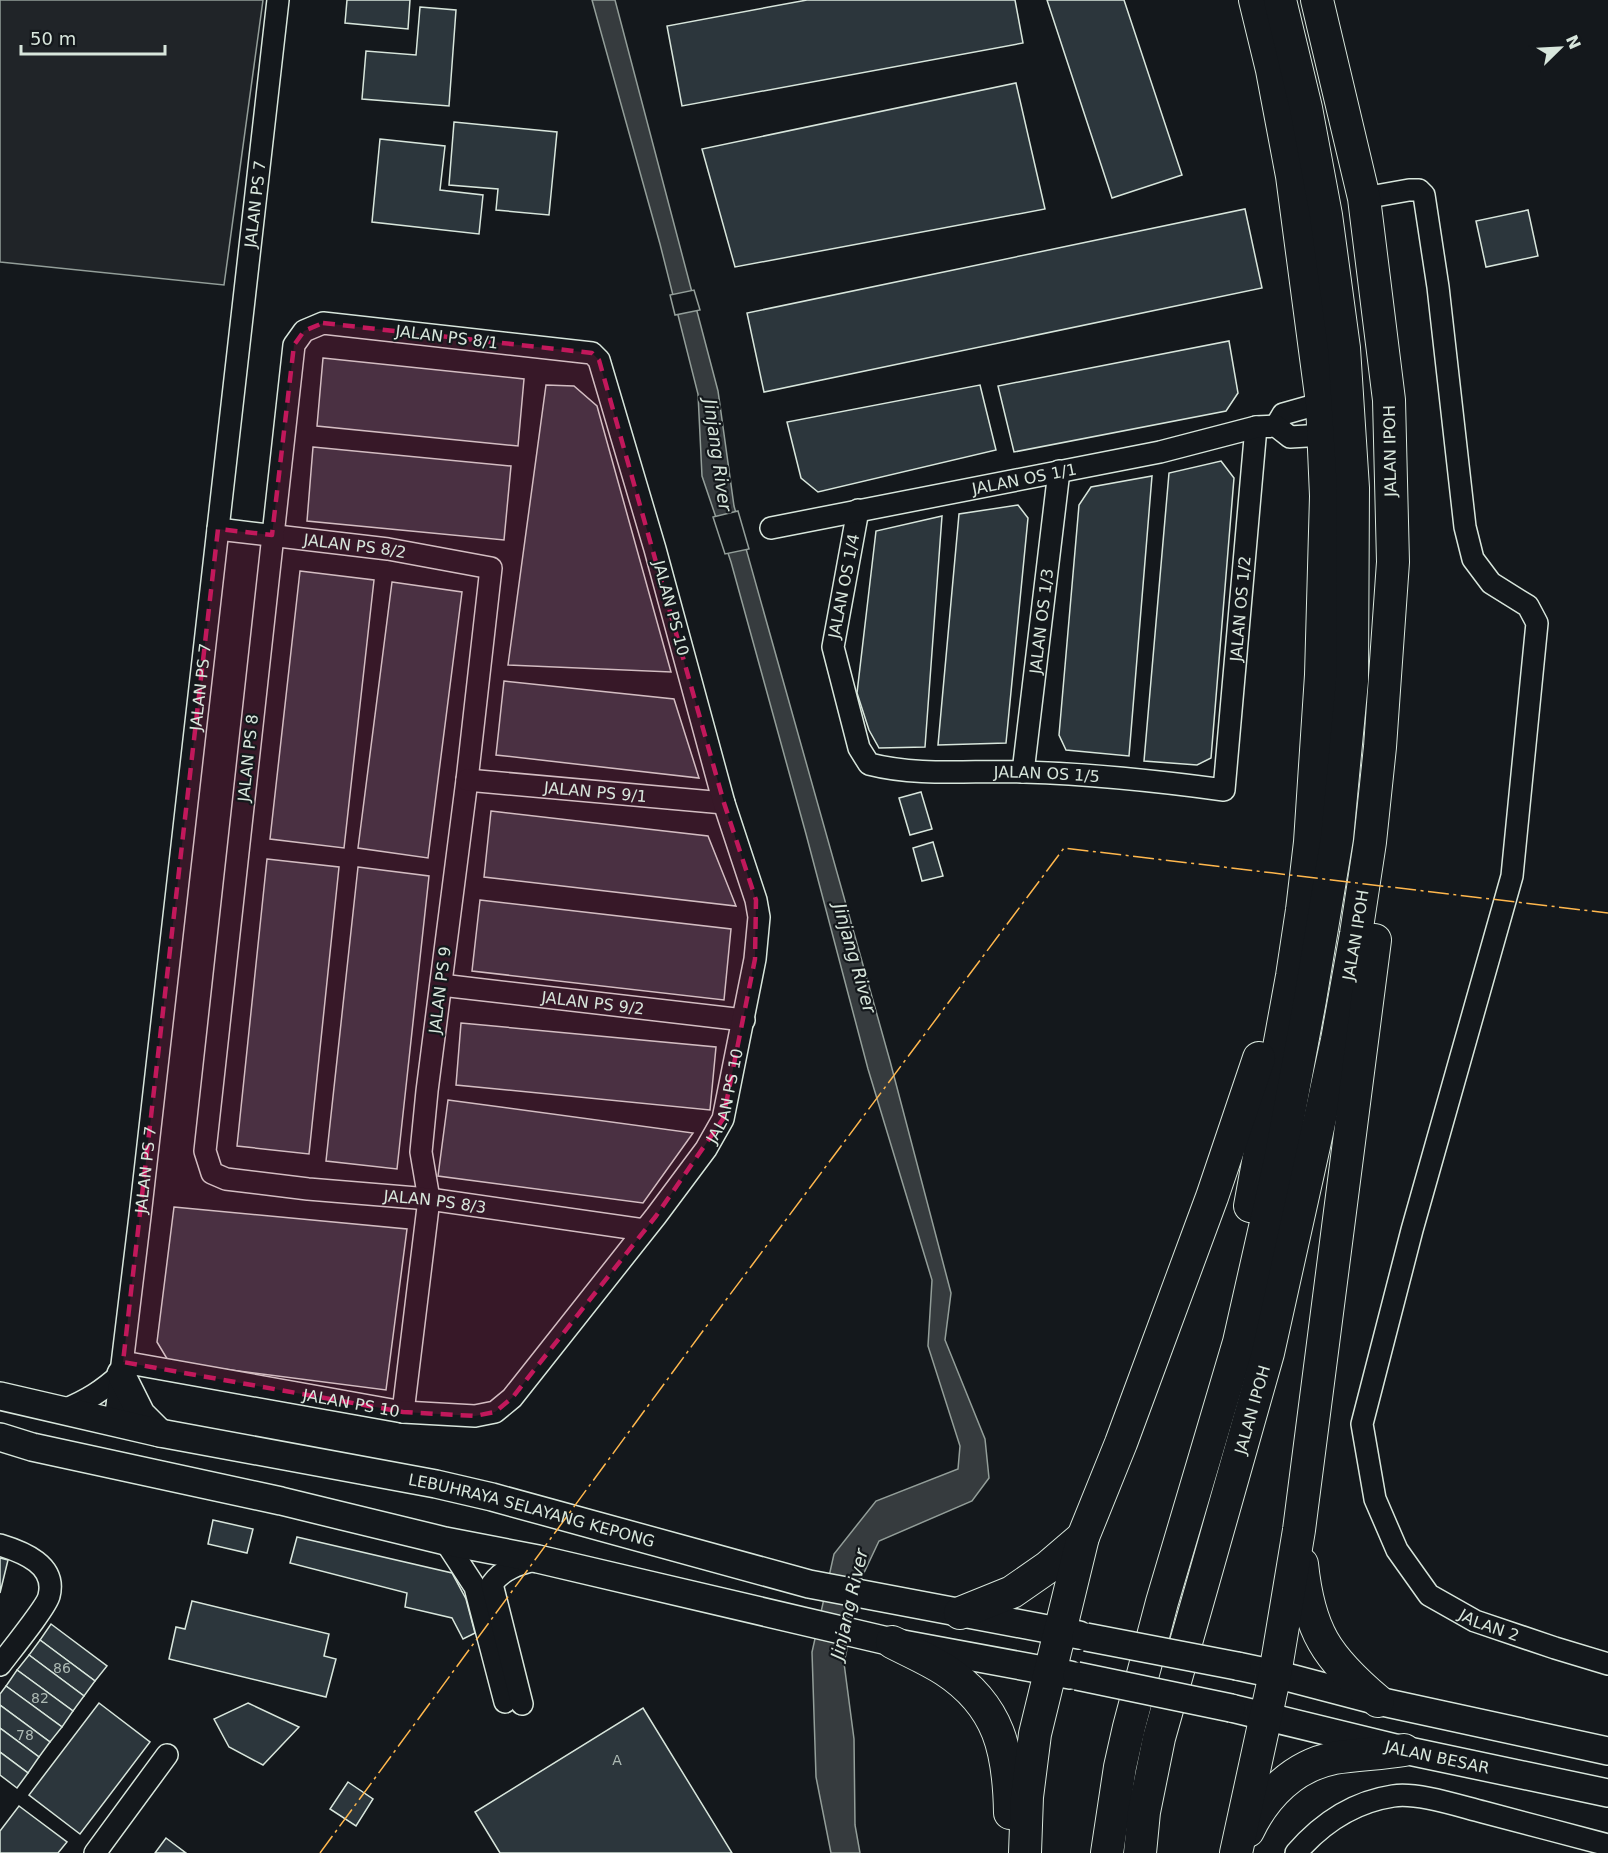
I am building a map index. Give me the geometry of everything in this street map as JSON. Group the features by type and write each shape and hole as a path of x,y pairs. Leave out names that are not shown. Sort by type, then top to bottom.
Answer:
{"highway":[{"name":"JALAN IPOH","path":"1107,1853 1120,1767 1162,1602 1239,1342 1280,1161 1337,838 1352,681 1353,488 1344,348 1326,215 1306,108 1280,0"},
{"name":"JALAN IPOH","path":"1140,1853 1144,1812 1159,1738 1268,1353 1337,1040 1370,842 1380,747 1393,562 1389,400 1364,198 1317,0"},
{"path":"1162,1602 1238,1266 1292,976 1310,842 1321,675 1326,555 1322,402 1292,176 1272,70 1256,9"},
{"path":"1237,1853 1275,1674 1299,1530 1379,915 1392,738 1393,562"},
{"path":"1024,1853 1027,1797 1035,1734 1063,1674 1074,1634 1083,1537 1121,1443 1212,1197 1253,1076 1281,988 1310,842"},
{"path":"1299,1530 1305,1594 1314,1626 1335,1660 1350,1677 1378,1701"},
{"path":"960,1613 1012,1592 1039,1574 1083,1537"},
{"path":"892,1642 944,1670 977,1697 991,1716 1003,1743 1007,1761 1009,1834 1012,1853"},
{"path":"1237,1853 1255,1817 1270,1797 1298,1772 1334,1758 1404,1750"}],"main road":[{"path":"122,1368 141,1414 160,1433"},
{"name":"LEBUHRAYA SELAYANG KEPONG","path":"0,1396 160,1433 436,1484 492,1497 809,1584 1275,1674"},
{"path":"70,1455 101,1444 109,1437 115,1422"},
{"path":"0,1437 70,1455 281,1501 445,1541 538,1559 892,1642 1063,1674"},
{"name":"JALAN BESAR","path":"1063,1674 1266,1715 1404,1750 1608,1793"},
{"path":"1275,1674 1378,1701 1608,1751"}],"street":[{"name":"JALAN PS 7","path":"115,1422 278,0"},
{"name":"JALAN 2","path":"1364,198 1409,190 1419,190 1424,195 1438,287 1465,527 1473,559 1491,583 1509,592 1528,606 1537,623 1512,876 1412,1230 1362,1424 1375,1499 1397,1550 1429,1595 1475,1621 1608,1664"},
{"name":"JALAN PS 8/1","path":"304,332 323,323 592,353"},
{"name":"JALAN PS 8","path":"226,1179 212,1173 205,1151 294,345 304,332"},
{"name":"JALAN PS 10","path":"122,1368 403,1412 475,1416 495,1412 512,1398 656,1216 706,1149 723,1119 755,959 759,917 756,900 724,803 655,549 603,370 599,360 592,353"},
{"name":"JALAN OS 1/1","path":"771,528 1160,452 1266,426 1283,414 1322,402"},
{"path":"1266,426 1290,437 1324,435"},
{"name":"JALAN OS 1/2","path":"1224,790 1266,426"},
{"name":"JALAN OS 1/3","path":"1023,772 1059,471"},
{"name":"JALAN OS 1/4","path":"858,510 833,647 859,748 869,764"},
{"name":"JALAN PS 8/2","path":"218,529 388,549 491,568"},
{"name":"JALAN PS 9","path":"403,1412 429,1199 421,1152 427,1091 467,780 491,568"},
{"name":"JALAN OS 1/5","path":"869,764 924,773 1023,772 1129,777 1224,790"},
{"name":"JALAN PS 9/1","path":"467,780 724,803"},
{"name":"JALAN PS 9/2","path":"441,985 744,1020"},
{"name":"JALAN PS 8/3","path":"226,1179 308,1189 429,1199 644,1230"},
{"path":"64,1410 103,1391 122,1368"},
{"path":"445,1541 475,1587 504,1667"},
{"path":"0,1545 19,1551 40,1563 50,1581 50,1598 0,1665"},
{"path":"513,1703 504,1667 492,1584 511,1568 538,1559"},
{"path":"95,1853 167,1755"},
{"path":"1296,1853 1331,1819 1362,1805 1394,1796 1437,1800 1608,1845"}],"highlighted area":[{"path":"323,323 592,353 599,360 724,803 756,900 755,959 723,1119 656,1216 512,1398 495,1412 475,1416 403,1412 123,1362 218,529 272,535 294,345 304,331"}],"shaded area":[{"path":"0,0 263,0 224,285 0,262"}],"water":[{"name":"Jinjang River","path":"592,0 615,0 718,391 734,506 890,1061 951,1293 945,1340 985,1439 989,1478 972,1501 879,1541 862,1577 844,1663 854,1739 855,1825 860,1853 831,1853 816,1777 812,1652 834,1554 876,1501 958,1469 960,1446 928,1346 932,1280 868,1069 731,562 702,476 698,394 660,244"}],"pier":[{"path":"694,290 700,310 675,315 670,295"},
{"path":"738,511 749,549 725,554 713,517"}],"building":[{"path":"347,0 410,0 408,29 345,23"},
{"path":"807,0 1015,0 1023,43 682,106 667,26"},
{"path":"1047,0 1124,0 1182,175 1112,198"},
{"path":"420,7 456,10 449,106 362,99 366,51 416,55"},
{"path":"1016,83 1045,209 735,267 702,149"},
{"path":"454,122 557,132 549,215 496,210 498,189 449,185"},
{"path":"380,139 445,146 440,190 483,195 479,234 372,222"},
{"path":"1245,209 1262,288 764,392 747,313"},
{"path":"1528,210 1538,256 1486,267 1476,221"},
{"path":"1229,341 1238,393 1226,411 1014,452 998,386"},
{"path":"323,358 524,379 518,446 317,426"},
{"path":"546,385 574,386 597,406 671,672 508,665"},
{"path":"980,385 996,450 818,492 801,478 787,422"},
{"path":"313,447 511,466 504,540 307,521"},
{"path":"1221,461 1234,478 1211,758 1197,765 1144,761 1169,473"},
{"path":"1152,476 1129,756 1066,750 1059,735 1079,505 1091,487"},
{"path":"1018,505 1028,518 1006,743 938,745 959,514"},
{"path":"942,516 925,747 879,748 869,730 857,693 876,531"},
{"path":"300,571 374,580 344,848 270,839"},
{"path":"392,582 462,592 428,858 358,848"},
{"path":"504,681 674,699 699,778 496,755"},
{"path":"921,792 932,829 910,835 899,798"},
{"path":"491,811 708,836 736,906 484,877"},
{"path":"933,842 943,876 922,881 913,848"},
{"path":"267,859 339,867 309,1154 237,1146"},
{"path":"358,867 429,876 397,1169 326,1161"},
{"path":"480,900 731,929 724,1000 472,971"},
{"path":"461,1023 716,1047 710,1110 456,1085"},
{"path":"448,1100 693,1133 643,1203 438,1176"},
{"path":"174,1207 407,1229 386,1390 169,1362 157,1342"},
{"path":"213,1520 253,1529 247,1553 208,1544"},
{"path":"297,1537 452,1573 466,1599 475,1633 463,1639 452,1618 405,1607 407,1593 290,1563"},
{"path":"0,1558 8,1560 0,1593"},
{"path":"192,1601 329,1634 324,1656 336,1659 326,1697 169,1659 176,1627 185,1629"},
{"path":"51,1624 107,1666 95,1681 40,1640"},
{"path":"40,1640 95,1681 84,1696 29,1655"},
{"path":"29,1655 84,1696 73,1711 17,1670"},
{"path":"17,1670 73,1711 62,1727 6,1686"},
{"path":"6,1686 62,1727 50,1742 0,1705 0,1694"},
{"path":"99,1703 150,1742 80,1834 29,1795"},
{"path":"248,1703 299,1727 263,1765 229,1747 214,1719"},
{"path":"0,1705 50,1742 39,1757 0,1728"},
{"path":"643,1708 732,1853 500,1853 475,1812"},
{"path":"0,1728 39,1757 28,1773 0,1752"},
{"path":"0,1752 28,1773 17,1788 0,1775"},
{"path":"348,1782 373,1799 356,1826 330,1809"},
{"path":"19,1806 67,1842 58,1853 0,1853 0,1831"},
{"path":"166,1838 186,1853 155,1853"}],"power":[{"path":"320,1853 708,1324 1064,848 1608,913"}]}
